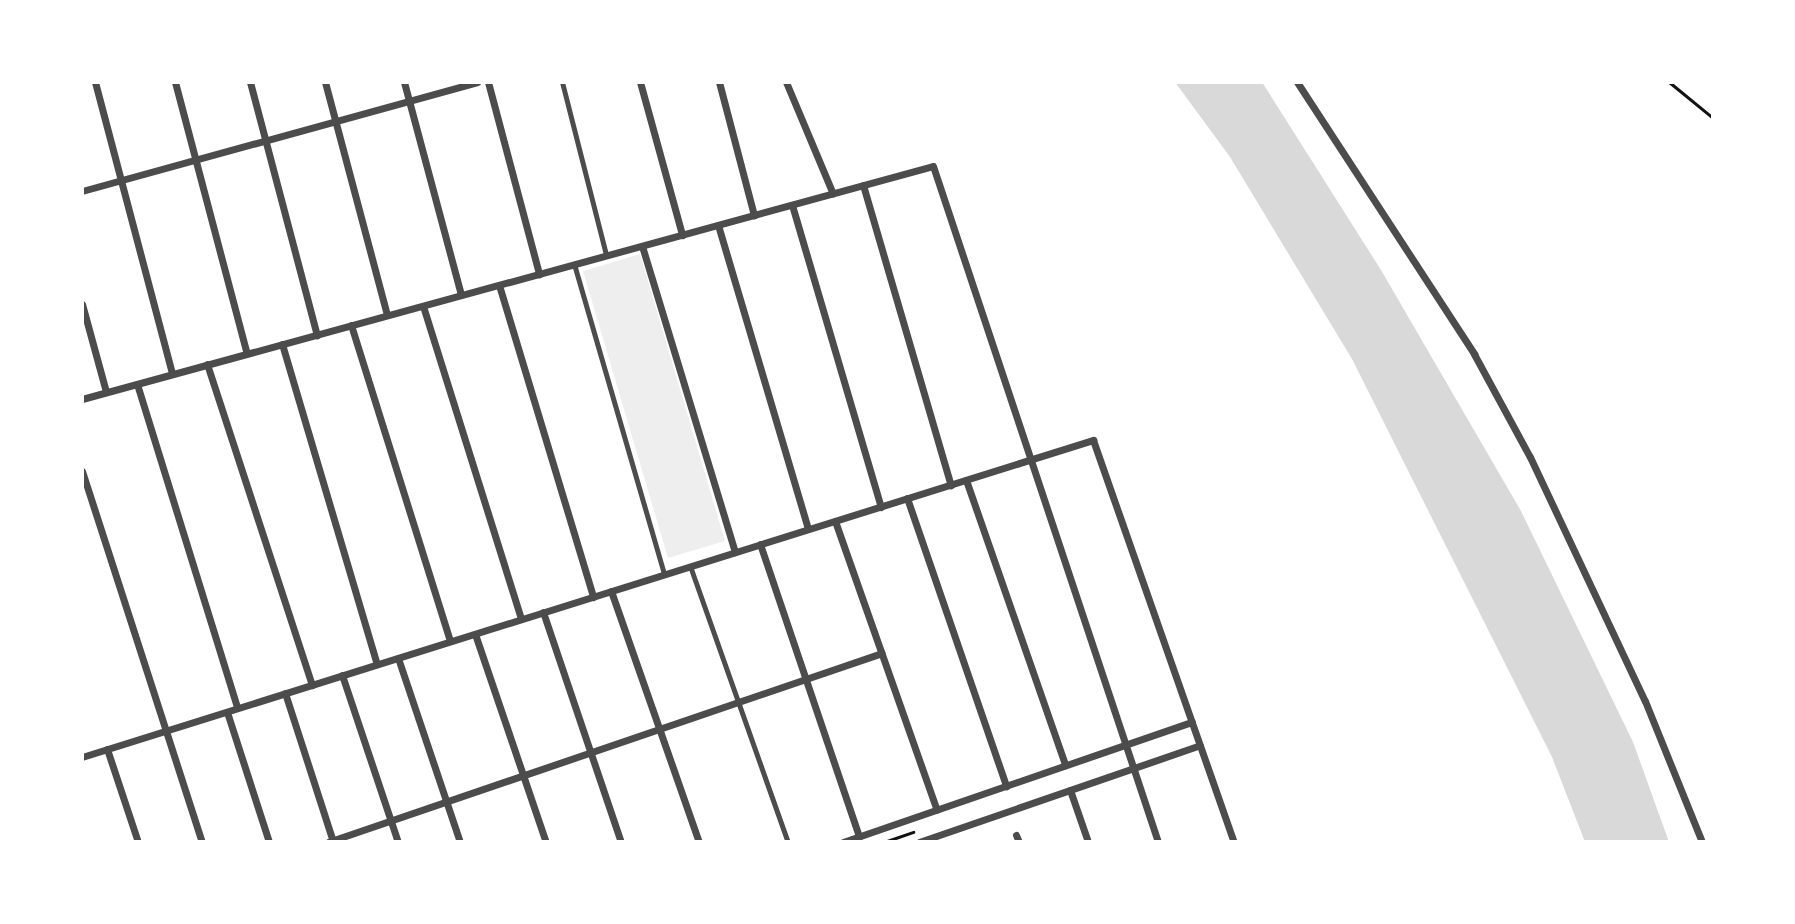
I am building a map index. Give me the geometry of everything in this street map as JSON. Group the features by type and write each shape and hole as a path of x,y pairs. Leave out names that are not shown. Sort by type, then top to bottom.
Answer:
{"street":[{"path":"95,82 172,374"},
{"path":"175,82 247,354"},
{"path":"250,82 317,335"},
{"path":"325,82 387,315"},
{"path":"404,82 461,295"},
{"path":"82,191 477,82"},
{"path":"488,82 539,274"},
{"path":"562,82 606,255"},
{"path":"640,82 682,235"},
{"path":"719,82 754,215"},
{"path":"786,82 833,194"},
{"path":"1297,82 1474,354 1530,457 1645,701 1702,842"},
{"path":"82,399 933,166 1158,842"},
{"path":"863,185 951,485"},
{"path":"792,205 881,507"},
{"path":"718,225 808,529"},
{"path":"642,246 735,552"},
{"path":"574,264 664,574"},
{"path":"499,285 593,597"},
{"path":"82,304 106,392"},
{"path":"423,306 521,619"},
{"path":"351,325 450,641"},
{"path":"282,344 377,664"},
{"path":"207,364 312,685"},
{"path":"137,384 237,708"},
{"path":"82,757 1093,440 1234,842"},
{"path":"82,471 202,842"},
{"path":"966,480 1065,765"},
{"path":"907,498 1006,786"},
{"path":"835,521 937,810"},
{"path":"760,544 859,837"},
{"path":"690,566 788,842"},
{"path":"611,591 699,842"},
{"path":"543,612 621,842"},
{"path":"475,634 546,842"},
{"path":"285,693 331,841 882,653"},
{"path":"398,658 460,842"},
{"path":"342,675 398,842"},
{"path":"227,712 269,842"},
{"path":"843,842 1192,722"},
{"path":"919,842 941,838 1200,745"},
{"path":"107,749 138,842"},
{"path":"1070,790 1088,842"}],"path":[{"path":"1669,82 1713,118"}],"shaded area":[{"path":"1175,82 1262,82 1381,270 1521,511 1633,742 1669,842 1585,842 1552,757 1352,359 1230,157"},
{"path":"640,254 725,541 668,558 583,271"}]}
